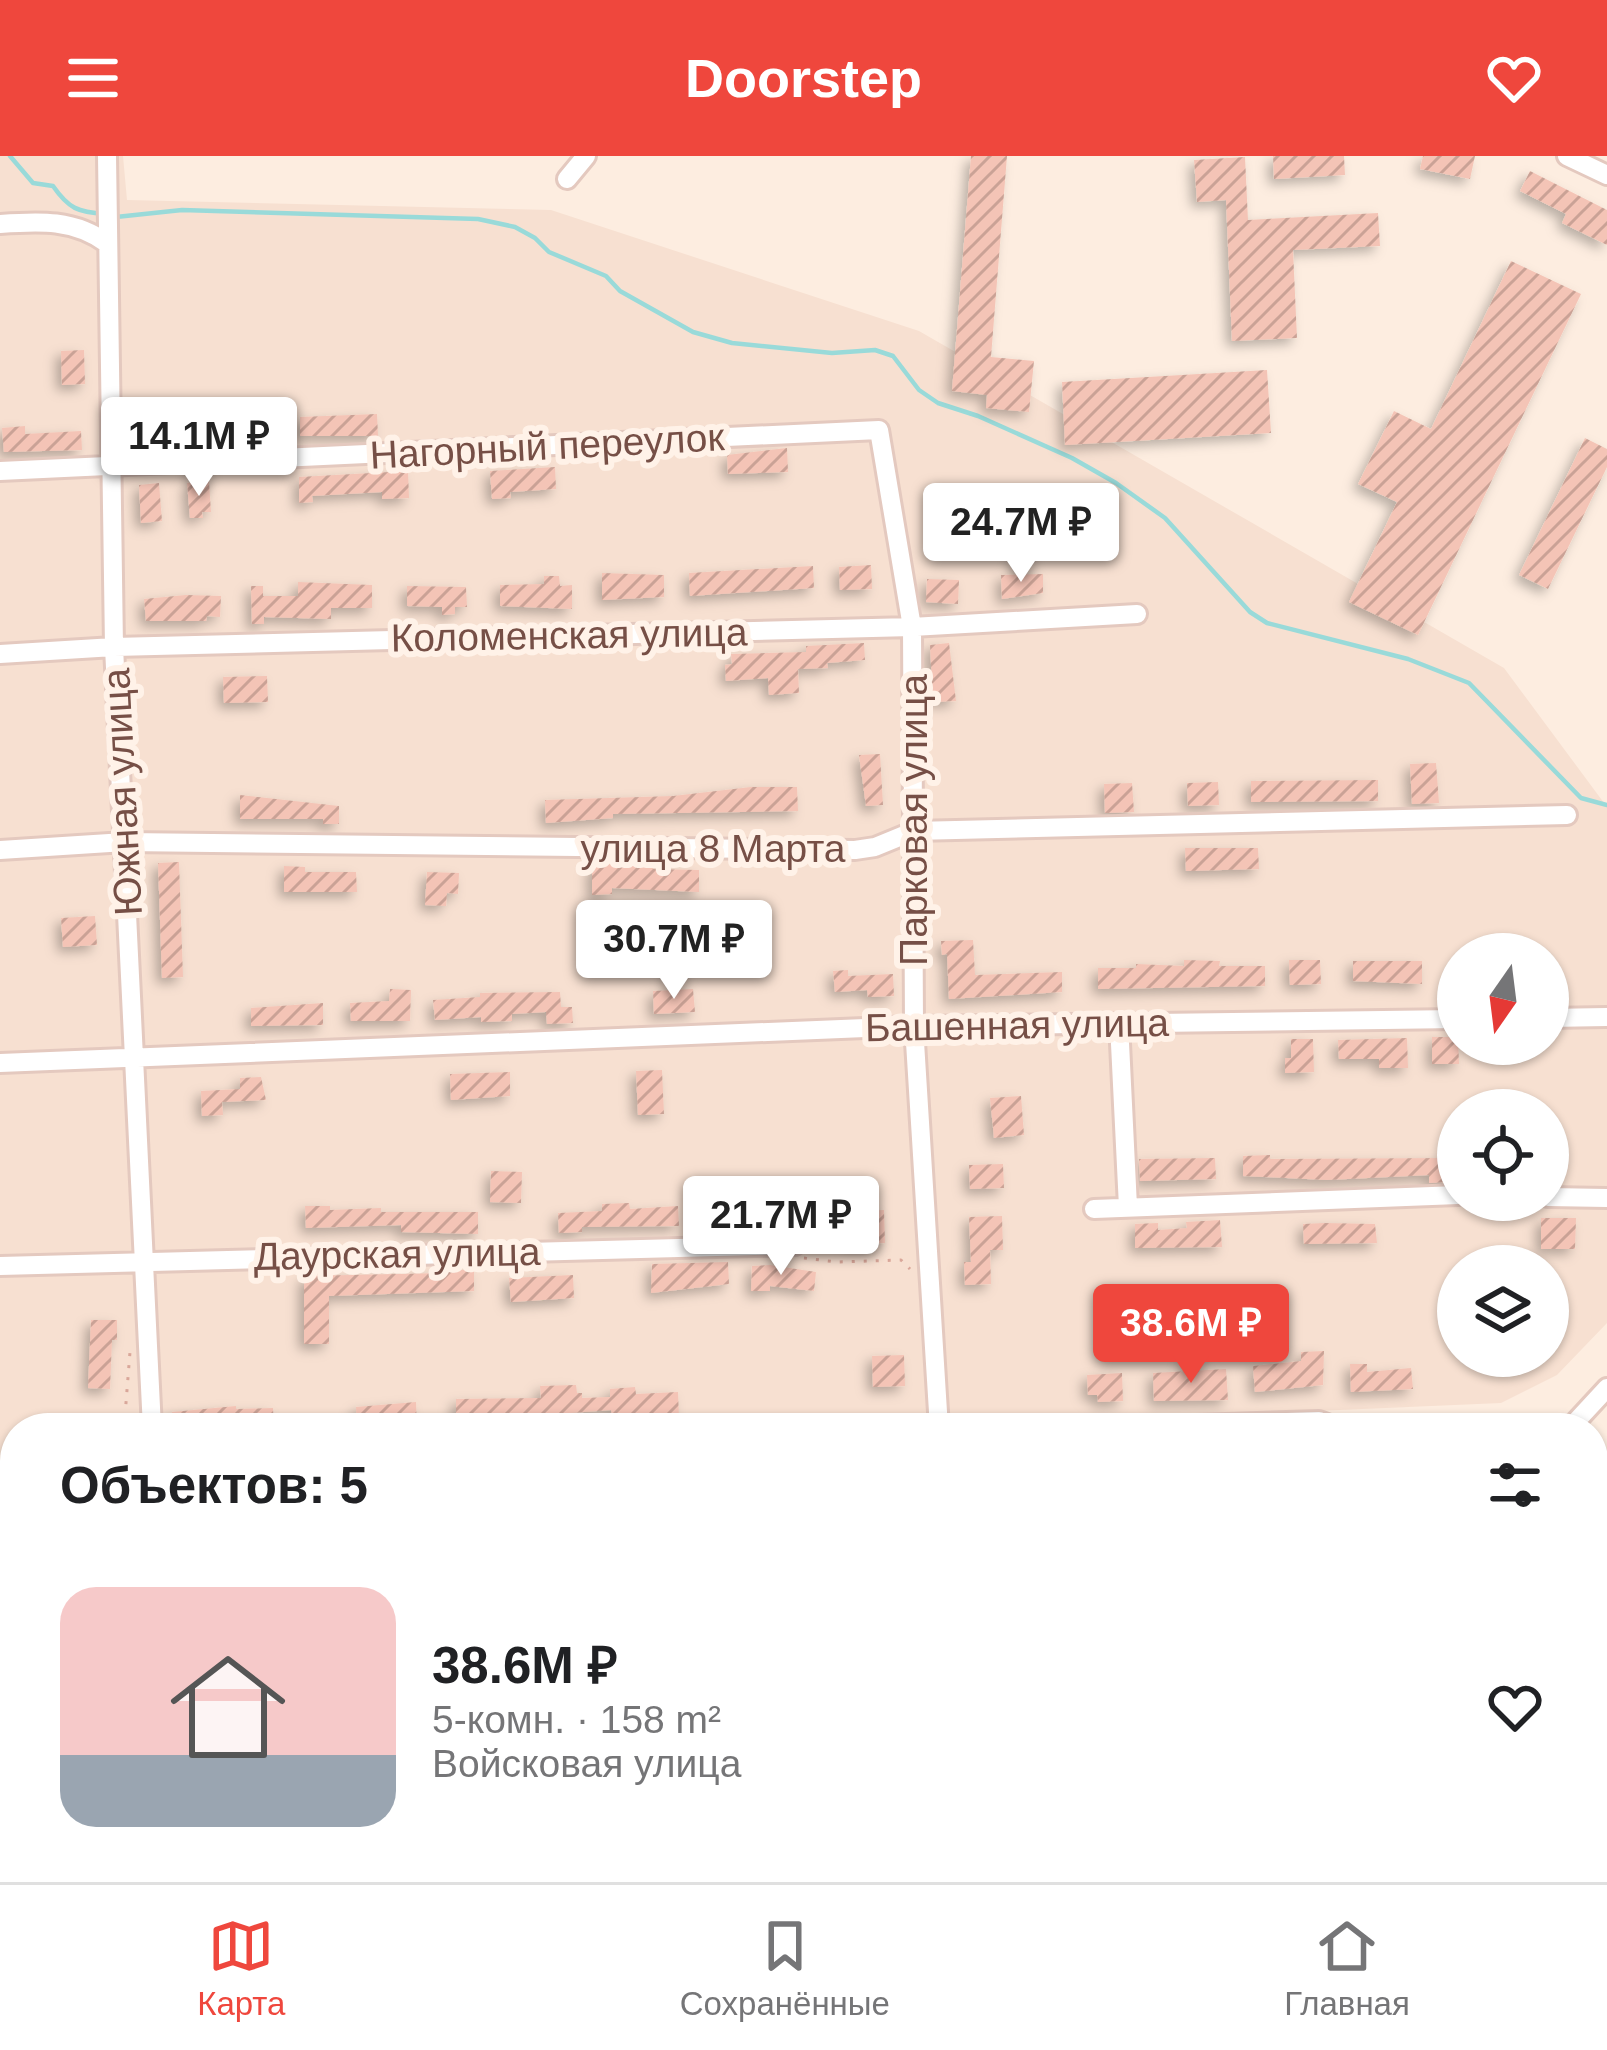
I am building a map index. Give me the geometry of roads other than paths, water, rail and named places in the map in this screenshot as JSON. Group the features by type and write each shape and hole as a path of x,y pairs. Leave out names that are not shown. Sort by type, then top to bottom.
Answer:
{"street":[{"name":"Южная улица","path":"106,156 114,647 151,1413"},
{"path":"567,179 586,156"},
{"path":"1567,156 1607,175"},
{"path":"0,224 69,225 107,244"},
{"name":"Нагорный переулок","path":"0,471 878,430"},
{"name":"Парковая улица","path":"878,430 912,627 914,1026 938,1413"},
{"name":"Коломенская улица","path":"0,654 114,647 912,627 1137,614"},
{"name":"улица 8 Марта","path":"0,850 125,842 855,850 914,831 1567,815"},
{"path":"1569,1018 1607,1017"},
{"name":"Башенная улица","path":"0,1063 914,1026 1437,1019"},
{"path":"1119,1023 1128,1207"},
{"path":"1094,1209 1437,1196"},
{"path":"1569,1197 1607,1198"},
{"name":"Даурская улица","path":"0,1266 788,1245"},
{"path":"1584,1413 1607,1388"}],"waterway":[{"path":"10,156 33,183 53,186 75,208 105,214"},
{"path":"116,217 182,210 478,219 515,227 549,252 606,276 620,291 693,332 732,343 832,353 875,350 893,356 919,390 938,403 1072,458 1116,483 1165,518 1250,612 1267,623 1408,659 1469,683 1581,798 1607,805"}]}
